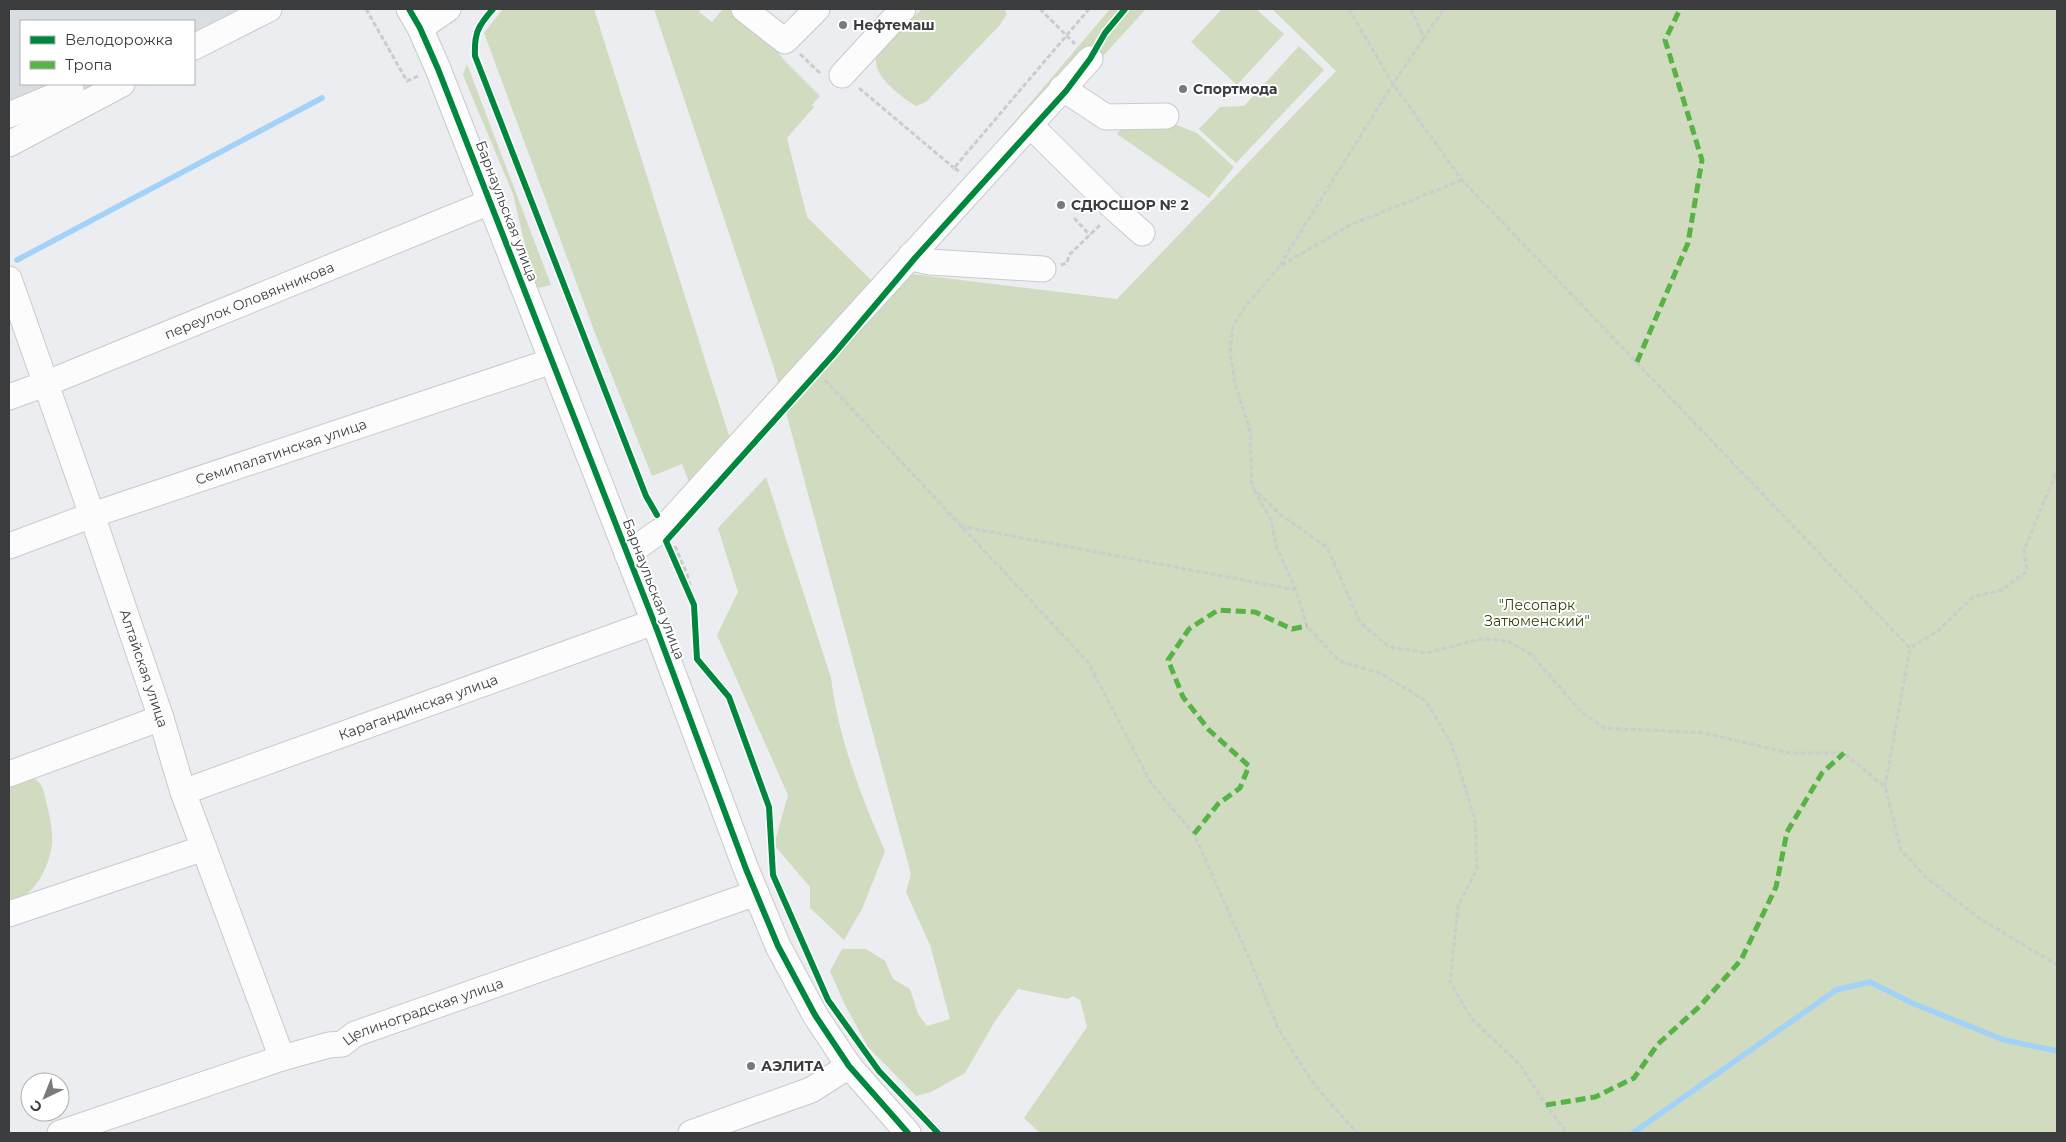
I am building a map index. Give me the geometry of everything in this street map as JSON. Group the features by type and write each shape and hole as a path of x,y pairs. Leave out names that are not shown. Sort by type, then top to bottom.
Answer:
{"street":[{"path":"195,46 269,9"},
{"path":"415,18 448,9"},
{"path":"744,9 785,41 817,9"},
{"path":"842,75 903,9"},
{"name":"Барнаульская улица","path":"415,18 490,202 778,946 815,1016 849,1066 908,1133"},
{"path":"626,554 662,529 1090,59"},
{"path":"9,144 120,85"},
{"path":"1062,88 1106,117 1166,116"},
{"path":"9,115 71,89"},
{"path":"1030,125 1142,233"},
{"name":"переулок Оловянникова","path":"9,397 490,202"},
{"path":"911,254 916,259 930,262 1043,270"},
{"name":"Алтайская улица","path":"9,279 161,718 183,792 282,1058"},
{"name":"Семипалатинская улица","path":"9,546 92,515 552,361"},
{"name":"Карагандинская улица","path":"183,792 654,622"},
{"path":"9,774 161,718"},
{"path":"9,914 204,848"},
{"name":"Целиноградская улица","path":"60,1133 282,1058 329,1045 342,1044 355,1034 756,893"},
{"path":"691,1133 811,1090 849,1066"}],"path":[{"path":"366,9 407,81 424,74"},
{"path":"1040,9 1090,59"},
{"path":"954,168 1089,9"},
{"path":"1349,9 1393,84 1462,180 1910,648"},
{"path":"1412,9 1424,38"},
{"path":"1444,9 1393,84 1279,267 1245,307 1233,326 1230,352 1235,383 1250,431 1252,487 1271,520 1276,546 1296,590 1307,626 1340,661 1382,674 1426,702 1452,745 1475,820 1477,869 1458,906 1450,982 1472,1019 1521,1066 1567,1133"},
{"path":"785,41 828,80 842,75 974,185"},
{"path":"1279,267 1350,225 1462,180"},
{"path":"1043,270 1067,263 1069,255 1115,209"},
{"path":"1074,218 1090,235"},
{"path":"823,378 860,416 959,526 1088,662 1151,783 1194,834 1279,1030 1316,1087 1357,1133"},
{"path":"2057,471 2024,550 2027,571 2002,590 1972,597 1938,631 1910,648 1885,787 1900,850 1927,878 1979,918 2057,965"},
{"path":"1252,487 1281,515 1326,547 1360,622 1389,647 1427,653 1480,639 1508,641 1532,654 1582,713 1605,728 1704,733 1789,753 1844,753 1885,787"},
{"path":"959,526 1296,590"},
{"path":"671,545 687,574 695,605 698,658 731,696 770,807 775,876 814,964"},
{"path":"671,545 694,605 697,659 729,697 769,807 774,876 816,973"},
{"path":"907,1099 938,1133"},
{"path":"907,1099 943,1133"}],"shaded area":[{"path":"9,9 245,9 195,36 195,20 20,20 20,85 106,85 9,126"}],"green space":[{"path":"503,9 594,9 732,445 692,490 682,464 652,476 595,333 484,33"},
{"name":"\"Лесопарк Затюменский\"","path":"654,9 702,9 699,12 712,22 723,9 730,9 767,39 785,61 820,96 812,105 814,107 787,138 807,217 876,285 1110,9 1146,9 904,273 1117,299 1336,71 1272,9 2057,9 2057,1133 1040,1133 1024,1118 1087,1027 1080,1000 1073,996 1067,999 1018,989 995,1021 965,1073 931,1092 916,1096 868,1047 844,1003 830,971 842,949 866,949 885,961 893,979 910,989 918,1014 927,1026 950,1019 930,945 906,892 911,874 774,368"},
{"path":"922,9 1004,9 1007,14 999,26 926,102 916,106 888,84 877,69 876,61 878,54 887,43"},
{"path":"1222,9 1256,9 1284,34 1237,85 1191,42"},
{"path":"1299,46 1324,70 1236,163 1199,129 1220,107 1244,106"},
{"path":"467,64 551,285 538,288 532,275 513,194 463,75"},
{"path":"1174,124 1197,133 1234,167 1209,198 1117,134 1120,130"},
{"path":"766,477 831,678 845,745 867,809 885,851 862,909 844,940 810,908 810,887 774,845 788,795 717,635 738,592 718,528"},
{"path":"31,778 39,782 44,792 51,824 52,844 48,862 33,888 18,899 9,901 9,784"}],"waterway":[{"path":"17,260 322,98"},
{"path":"1633,1133 1836,990 1870,982 1912,1003 2004,1040 2057,1051"}],"marked path":[{"path":"1637,362 1688,243 1702,160 1665,40 1680,9"},
{"path":"1194,834 1218,804 1240,788 1249,766 1209,730 1183,697 1168,660 1189,629 1218,610 1255,612 1292,629 1307,626"},
{"path":"1546,1105 1595,1097 1634,1078 1658,1044 1700,1006 1741,960 1776,887 1787,832 1822,773 1844,753"}],"cycle path":[{"path":"409,9 420,28 438,69 654,622 746,869 778,946 815,1015 849,1066 908,1133"},
{"path":"493,9 478,30 475,41 475,56 646,496 657,515"},
{"path":"938,1133 879,1071 828,1000 773,875 769,807 729,697 697,659 694,605 666,541 833,355 915,258 1066,91 1090,59 1105,33 1125,9"}],"place":[{"name":"Нефтемаш","path":"843,25"},
{"name":"Спортмода","path":"1183,89"},
{"name":"СДЮСШОР № 2","path":"1061,205"},
{"name":"АЭЛИТА","path":"751,1066"}]}
